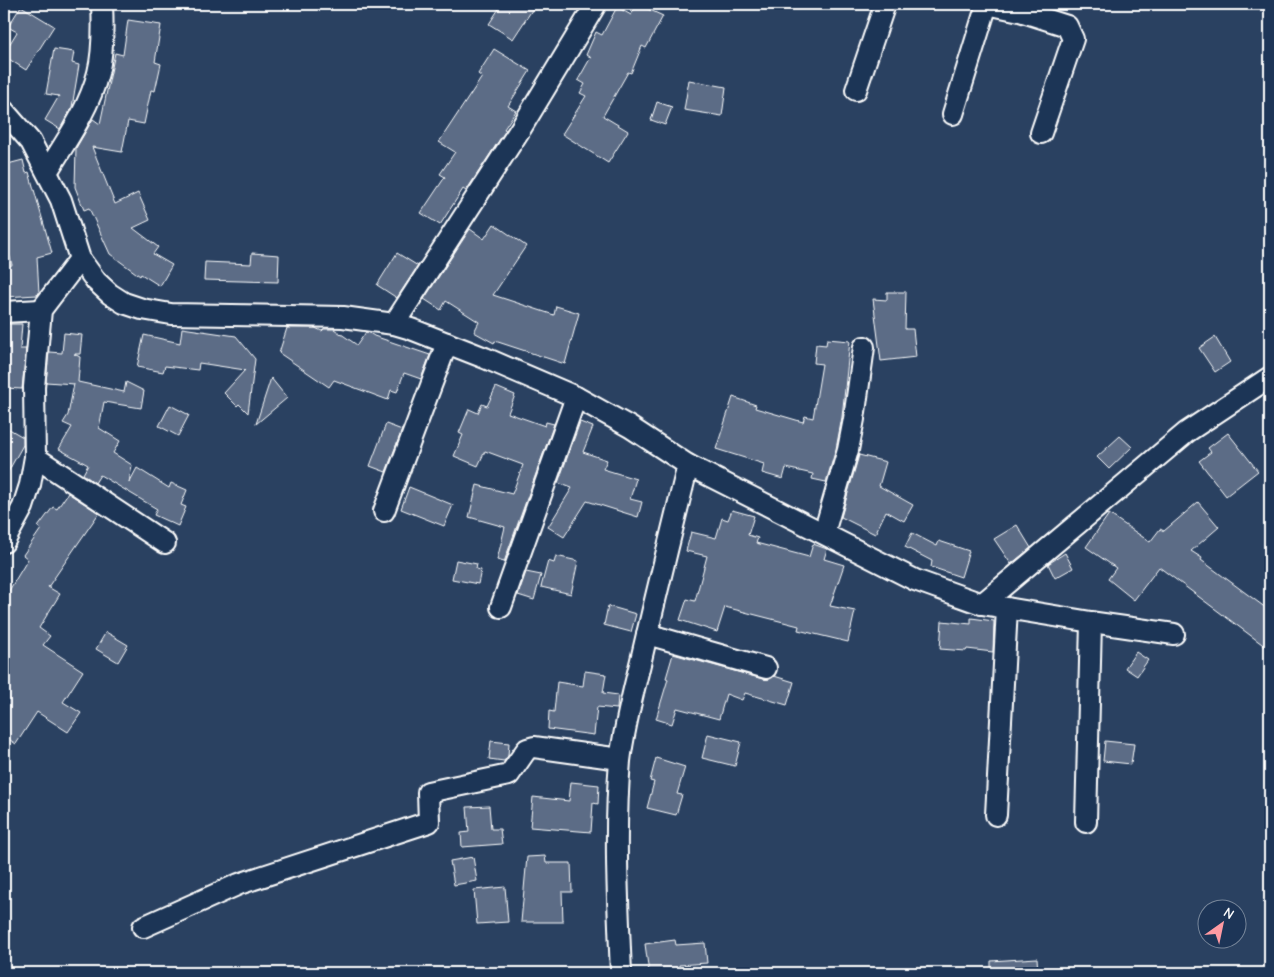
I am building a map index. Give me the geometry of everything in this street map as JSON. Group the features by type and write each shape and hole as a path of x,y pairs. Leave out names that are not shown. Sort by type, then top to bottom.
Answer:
{"street":[{"path":"47,172 84,112 98,73 103,22 102,4"},
{"path":"394,324 521,128 596,4"},
{"path":"856,90 885,4"},
{"path":"953,114 987,4 1020,11 1067,26 1073,39 1041,133"},
{"path":"4,111 31,142 62,200 80,259 96,281 110,294 124,303 142,309 171,314 343,317 394,324 448,343 576,398 630,427 688,465 915,580 982,604 1174,634"},
{"path":"4,542 23,507 30,485 35,457 34,388 41,310 80,259"},
{"path":"4,312 41,310"},
{"path":"384,511 448,343"},
{"path":"824,533 848,450 864,347"},
{"path":"982,604 1187,432 1270,377"},
{"path":"500,607 576,398"},
{"path":"35,457 165,543"},
{"path":"622,973 616,866 620,759 647,634 688,465"},
{"path":"996,814 1008,608"},
{"path":"1086,822 1091,622"},
{"path":"647,634 766,668"},
{"path":"143,927 239,884 429,822 428,792 509,775 527,749 534,747 620,759"}],"building":[{"path":"502,4 536,4 513,39 489,24"},
{"path":"637,4 663,16 646,48 642,46 631,73 628,72 603,116 628,131 608,163 562,134 586,96 580,93 585,84 578,80 591,57 586,55 596,32 602,35 617,7 631,15"},
{"path":"21,6 54,26 26,70 4,56 17,32 8,27"},
{"path":"128,20 161,25 155,62 161,64 155,91 151,90 144,124 128,121 122,152 92,147 115,204 138,193 150,220 133,228 158,247 153,254 172,265 160,286 141,274 140,276 110,254 89,208 84,210 75,187 76,148 93,119 100,124 115,53 123,55"},
{"path":"54,49 74,52 72,63 79,65 72,107 60,129 45,120 59,96 46,94"},
{"path":"494,49 530,71 508,106 516,111 504,129 506,130 466,191 463,189 440,225 421,213 445,177 440,174 455,152 439,142 482,77 478,74"},
{"path":"689,80 726,87 722,116 684,110"},
{"path":"657,102 672,107 665,125 651,120"},
{"path":"23,160 26,173 29,172 52,253 37,257 39,293 37,295 4,297 4,266 12,265 4,234 4,165"},
{"path":"494,224 526,246 493,295 554,315 556,306 579,313 565,364 495,341 494,343 474,332 479,322 446,301 441,310 424,299 470,229 484,239"},
{"path":"252,253 279,255 278,282 204,280 205,262 251,264"},
{"path":"397,253 418,266 397,298 377,285"},
{"path":"887,292 906,292 905,329 913,329 916,357 881,361 873,299 887,300"},
{"path":"4,324 22,324 20,349 26,349 22,389 4,388"},
{"path":"182,328 236,336 255,359 248,413 239,404 237,406 224,393 245,370 199,363 198,370 165,366 163,372 137,367 144,335 180,343"},
{"path":"287,328 315,328 322,331 324,329 334,329 357,345 366,332 368,332 374,336 430,355 421,379 404,373 397,392 391,390 388,400 334,380 329,387 279,353"},
{"path":"64,333 82,335 80,354 74,354 80,357 78,382 124,392 126,382 144,391 141,408 104,402 99,428 120,441 113,453 132,465 129,483 137,468 169,488 171,483 187,490 181,505 186,507 178,526 154,515 157,509 100,475 95,483 83,474 88,465 59,449 72,427 63,423 68,415 74,384 46,382 49,352 62,353"},
{"path":"1215,337 1230,362 1215,372 1199,348"},
{"path":"827,339 850,341 842,417 836,449 826,482 812,479 813,474 786,468 783,479 762,473 764,464 716,449 733,397 756,405 755,408 803,422 805,416 813,418 822,364 814,363 816,344 826,345"},
{"path":"271,378 287,398 256,424"},
{"path":"496,387 515,395 508,413 545,426 546,422 554,424 504,562 497,560 505,527 469,517 477,485 512,494 523,465 485,451 478,466 454,456 463,435 459,433 469,409 478,413 482,404 487,406"},
{"path":"170,405 189,415 178,436 159,426"},
{"path":"580,422 593,427 583,452 607,460 603,469 636,479 630,499 642,502 638,517 587,501 564,537 548,527 572,488 558,483"},
{"path":"386,424 402,430 386,472 370,466"},
{"path":"4,426 23,437 23,445 4,479"},
{"path":"1228,433 1258,471 1226,496 1199,461 1211,452 1208,448"},
{"path":"1120,436 1132,447 1109,469 1097,457"},
{"path":"859,455 886,462 879,486 913,505 904,521 886,511 875,534 841,517"},
{"path":"409,487 453,505 444,526 401,509"},
{"path":"68,493 99,513 48,587 60,594 39,628 50,636 43,645 83,671 63,702 81,713 68,732 37,712 16,744 4,736 4,599 28,559 23,555 41,529 38,527 53,507 57,509"},
{"path":"1198,502 1219,527 1191,551 1270,611 1270,650 1159,567 1134,600 1108,579 1116,568 1086,547 1109,514 1150,542 1160,529 1164,531"},
{"path":"732,510 754,516 748,535 758,538 756,543 809,557 813,544 827,549 824,559 844,565 830,606 855,611 848,642 798,630 799,626 725,607 717,632 680,620 687,599 695,601 707,556 686,551 691,532 716,538 722,518 728,520"},
{"path":"1017,525 1031,548 1011,564 994,539"},
{"path":"912,533 937,546 939,541 969,551 961,577 931,567 932,561 905,547"},
{"path":"1065,553 1073,568 1055,578 1048,564"},
{"path":"556,556 578,561 571,594 541,587 548,561 554,563"},
{"path":"456,560 477,564 476,569 481,570 478,584 452,579"},
{"path":"526,572 541,575 534,600 518,595"},
{"path":"608,606 636,614 631,632 604,625"},
{"path":"971,618 994,621 993,652 967,649 966,651 940,649 942,621 971,624"},
{"path":"106,632 128,645 118,662 96,649"},
{"path":"1136,652 1148,660 1137,676 1125,668"},
{"path":"673,654 763,679 769,679 774,676 794,682 787,705 745,693 742,700 726,694 719,719 677,708 672,724 656,719"},
{"path":"585,671 606,674 603,693 618,695 617,709 597,707 594,735 548,729 549,711 554,712 557,682 583,686"},
{"path":"708,734 741,742 735,766 702,758"},
{"path":"491,741 509,743 508,756 504,761 489,759"},
{"path":"1105,741 1134,744 1131,764 1103,761"},
{"path":"656,758 685,767 677,794 682,795 676,815 647,808 654,782 650,781"},
{"path":"571,782 599,785 598,804 593,803 591,832 530,827 533,797 569,801"},
{"path":"489,806 491,829 500,829 502,844 462,847 461,833 469,832 467,807"},
{"path":"545,856 546,863 571,863 572,892 562,892 563,922 521,922 527,857"},
{"path":"473,857 477,881 454,885 450,861"},
{"path":"505,887 508,922 477,924 474,890"},
{"path":"675,940 676,945 705,943 707,963 679,965 679,970 649,973 645,944"},
{"path":"1037,958 1038,973 991,973 991,961"}]}
